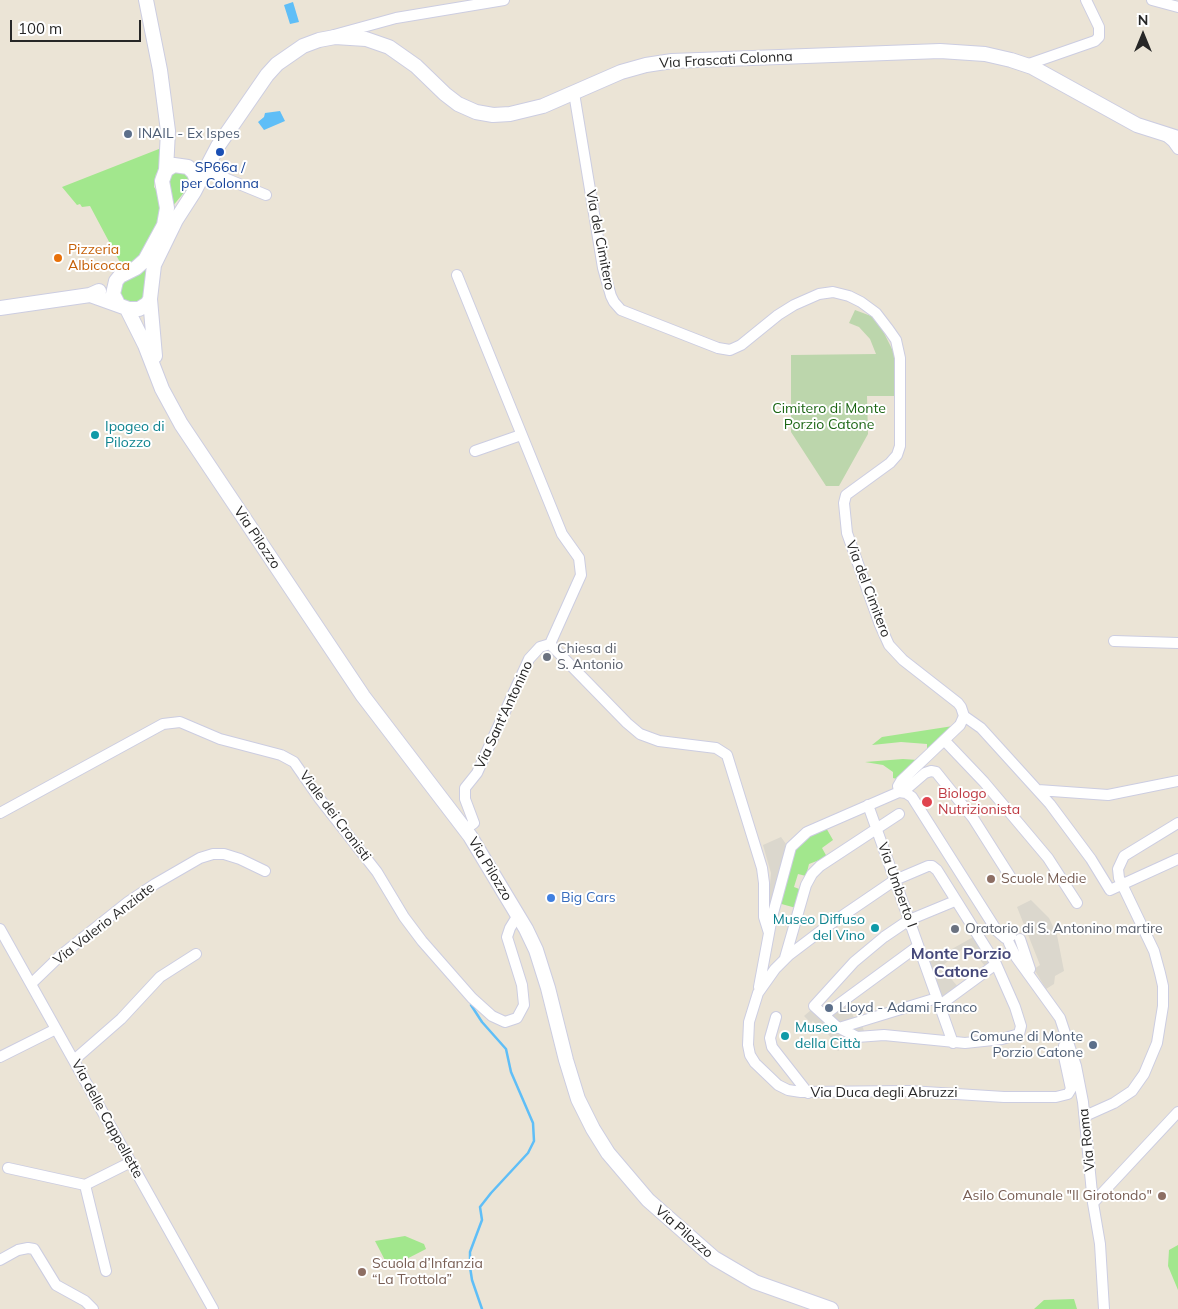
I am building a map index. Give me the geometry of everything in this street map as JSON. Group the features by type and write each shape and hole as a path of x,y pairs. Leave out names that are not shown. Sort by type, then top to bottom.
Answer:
{"main road":[{"path":"123,306 113,294 115,283 120,276 142,263 148,256 163,229 168,211 162,184 166,170 168,131 160,70 146,0"},
{"name":"Via Frascati Colonna","path":"150,299 151,280 155,262 176,220 218,146 267,75 277,64 296,50 319,40 350,37 366,39 389,47 416,66 458,104 484,114 502,115 521,112 550,103 607,78 633,69 682,60 940,50 984,54 1026,65 1129,121 1178,138"},
{"path":"168,131 186,166 194,173 198,184"},
{"name":"Via Frascati Colonna","path":"166,170 174,165 186,166 202,159 218,146"},
{"path":"0,308 90,294 115,283"},
{"path":"90,294 135,310 142,308 150,299"},
{"name":"Via Pilozzo","path":"150,299 152,335 160,384"},
{"name":"Via Pilozzo","path":"123,306 145,345 160,384 181,424 363,696 466,829 518,915 539,958 578,1100 598,1138 626,1176 659,1210 703,1250 722,1264 755,1282 831,1309"}],"street":[{"path":"319,40 358,27 390,20 504,0"},
{"path":"1026,65 1095,41 1099,37 1099,27 1086,0"},
{"path":"1152,0 1178,7"},
{"name":"Via del Cimitero","path":"574,93 602,268 611,296 618,308 629,315 718,348 730,350 742,345 778,315 794,305 819,294 840,293 861,302 881,319 896,340 900,362 900,446 897,455 890,462 850,490 846,495 844,503 845,523 849,543 889,645 903,660 960,704 964,716"},
{"path":"1163,134 1178,149"},
{"path":"205,170 266,195"},
{"path":"457,276 562,534 579,558 582,575 550,644 640,734 656,741 716,748 727,755 761,864 764,878 764,917 769,933"},
{"path":"475,451 521,435"},
{"path":"1114,641 1178,644"},
{"name":"Via Sant'Antonino","path":"466,829 474,823 465,799 465,788 477,773 529,659 540,647 550,644"},
{"path":"901,792 898,786 901,781 960,725 964,716 978,725 1038,790 1082,846 1110,890 1178,859"},
{"name":"Viale dei Cronisti","path":"0,813 163,724 180,722 220,739 281,755 294,762 319,798 377,872 404,917 422,942 472,998 492,1016 505,1022 517,1018 524,1005 521,980 507,937 518,915"},
{"path":"944,740 989,788 1048,858 1077,903"},
{"path":"758,993 769,933 793,845 807,832 901,792 925,773 936,772 973,818 1011,878"},
{"path":"1038,790 1097,795 1114,794 1178,781"},
{"name":"Via Roma","path":"901,792 912,797 997,931 1005,938 1013,940 1034,982 1060,1018 1069,1040 1080,1079 1085,1116 1093,1203 1100,1244 1104,1309"},
{"name":"Via Umberto I","path":"868,805 953,1043"},
{"path":"785,958 806,885 812,874 820,866 899,814"},
{"path":"1085,1116 1126,1096 1136,1086 1152,1055 1162,1018 1163,986 1157,962 1122,885 1118,875 1118,868 1122,859 1178,823"},
{"name":"Via Valerio Anziate","path":"31,984 60,956 128,902 198,859 213,854 224,854 240,859 265,871"},
{"name":"Via Duca degli Abruzzi","path":"955,901 937,870 932,866 925,866 895,880 826,927 785,958 758,993 748,1030 748,1045 752,1058 762,1072 778,1085 792,1091 808,1093 909,1091 1008,1097 1063,1096 1068,1094 1071,1088 1063,1052 1064,1046 1069,1040"},
{"path":"955,901 996,964 1015,1007 1021,1026 1020,1033 1015,1036 992,1041 953,1043 889,1035 857,1037 839,1028 814,1006 854,962 884,937 909,920 955,901"},
{"name":"Via delle Cappellette","path":"0,929 4,945 31,984 213,1309"},
{"path":"824,1015 918,946"},
{"path":"74,1060 121,1019 160,977 196,954"},
{"path":"839,1028 938,1001 960,990 996,964"},
{"path":"776,1017 770,1038 772,1047 808,1093"},
{"path":"0,1057 56,1029"},
{"path":"1093,1203 1178,1112"},
{"path":"8,1168 85,1185 131,1162"},
{"path":"85,1185 106,1271"},
{"path":"0,1260 18,1250 34,1249 56,1285 82,1299 93,1309"}],"green space":[{"path":"164,147 154,187 161,196 160,219 136,263 123,268 90,206 82,207 80,204 77,205 62,187"},
{"path":"186,170 191,184 172,207 167,184 170,172"},
{"path":"147,265 145,296 141,301 132,305 119,299 122,282"},
{"name":"Cimitero di Monte Porzio Catone","path":"855,310 871,316 882,329 895,355 895,396 867,396 868,434 839,486 826,486 791,432 791,355 876,354 870,339 859,327 849,323"},
{"path":"953,726 931,748 927,748 927,744 901,742 872,745 882,737"},
{"path":"903,759 918,760 897,779 893,778 893,772 883,765 865,762"},
{"path":"825,826 833,840 822,848 827,857 809,864 806,876 798,874 794,887 802,890 796,908 778,903 792,849"},
{"path":"405,1236 424,1244 426,1249 389,1268 375,1241"},
{"path":"1178,1245 1178,1290 1168,1266 1169,1250"},
{"path":"1074,1299 1077,1309 1034,1309 1044,1300"}],"shaded area":[{"path":"781,837 786,844 772,917 767,919 771,873 763,845"},
{"path":"1031,900 1049,918 1057,935 1064,971 1055,976 1054,984 1046,989 1034,969 1040,965 1017,907"},
{"path":"975,936 992,961 985,966 967,945 941,967 959,988 941,1000 927,963"},
{"path":"845,998 855,1020 860,1019 864,1031 838,1051 831,1043 833,1040 820,1025 818,1027 813,1021 811,1023 804,1016 811,1010 826,1013"}],"water":[{"path":"293,2 299,22 290,24 284,5"},
{"path":"280,111 285,121 264,130 258,122 264,117 265,113"}],"waterway":[{"path":"471,1005 482,1022 506,1049 511,1072 533,1123 534,1141 528,1153 480,1207 482,1220 470,1252 470,1267 472,1280 482,1309"}],"place":[{"name":"INAIL - Ex Ispes","path":"128,134"},
{"name":"SP66a / per Colonna","path":"220,152"},
{"name":"Pizzeria Albicocca","path":"58,258"},
{"name":"Ipogeo di Pilozzo","path":"95,435"},
{"name":"Chiesa di S. Antonio","path":"547,657"},
{"name":"Biologo Nutrizionista","path":"927,802"},
{"name":"Scuole Medie","path":"991,879"},
{"name":"Big Cars","path":"551,898"},
{"name":"Museo Diffuso del Vino","path":"875,928"},
{"name":"Oratorio di S. Antonino martire","path":"955,929"},
{"name":"Lloyd - Adami Franco","path":"829,1008"},
{"name":"Museo della Città","path":"785,1036"},
{"name":"Comune di Monte Porzio Catone","path":"1093,1045"},
{"name":"Asilo Comunale \"Il Girotondo\"","path":"1162,1196"},
{"name":"Scuola d’Infanzia “La Trottola”","path":"362,1272"}],"district":[{"name":"Monte Porzio Catone","path":"961,963"}]}
